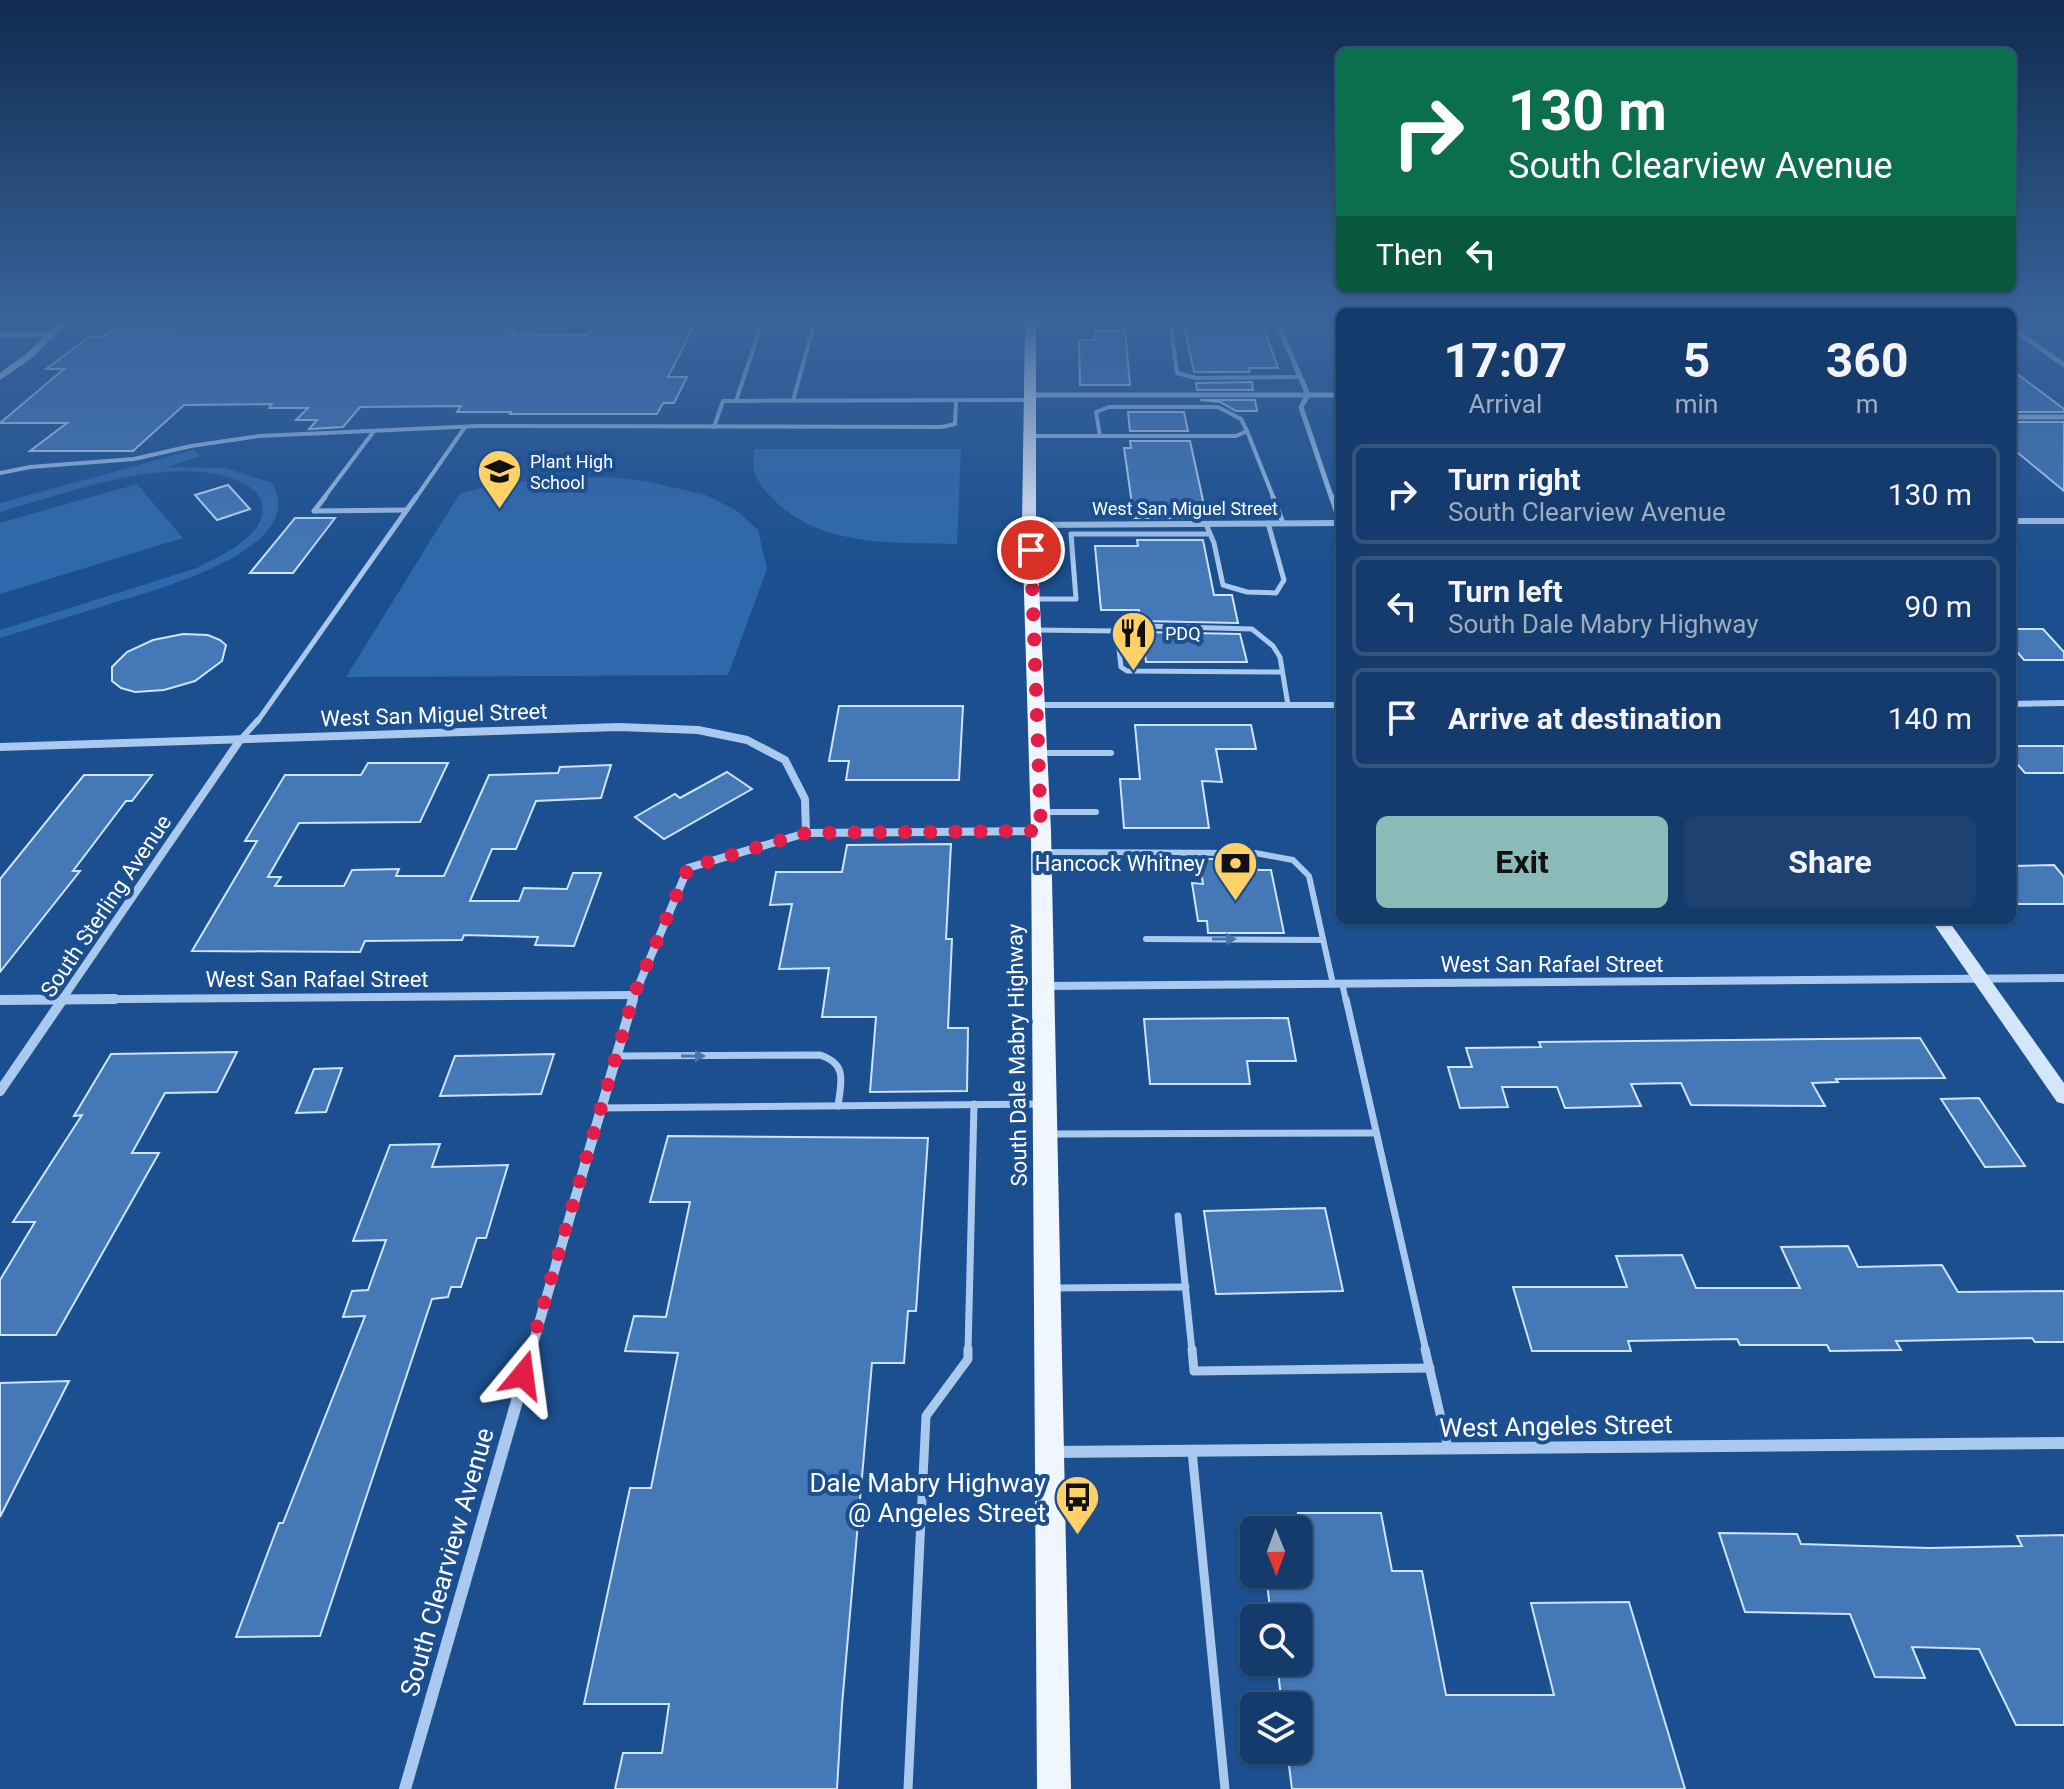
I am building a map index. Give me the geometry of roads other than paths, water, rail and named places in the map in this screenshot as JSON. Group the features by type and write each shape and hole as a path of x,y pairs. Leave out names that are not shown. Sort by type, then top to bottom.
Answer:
{"main road":[{"name":"South Dale Mabry Highway","path":"1028,403 1029,525 1041,832 1054,1789"}],"street":[{"path":"1303,403 1301,407 1336,510"},
{"path":"2016,417 2064,417"},
{"path":"2016,521 2064,521"},
{"name":"West San Miguel Street","path":"1029,525 1336,522"},
{"path":"2016,704 2064,703"},
{"path":"1038,705 1336,705"},
{"name":"West San Miguel Street","path":"0,747 619,727 698,730 747,740 785,760 805,799 806,833"},
{"name":"South Sterling Avenue","path":"0,1091 240,740"},
{"name":"South Clearview Avenue","path":"405,1789 599,1108 634,995 688,868 806,833 1041,832"},
{"path":"1942,924 2064,1097"},
{"name":"West San Rafael Street","path":"1041,986 2064,978"},
{"name":"West San Rafael Street","path":"0,1000 634,995"},
{"name":"West Angeles Street","path":"1048,1452 2064,1443"}],"lane":[{"path":"714,427 722,403"},
{"path":"0,473 30,467 134,459 191,446 259,436 465,427 942,427 955,424 956,403"},
{"path":"1100,436 1096,412 1109,407 1218,407 1241,419 1283,523"},
{"path":"240,740 260,718 465,427"},
{"path":"374,431 314,511 407,510"},
{"path":"1029,436 1236,436 1247,431"},
{"path":"1206,524 1214,543 1223,585 1247,592 1276,593 1284,580 1268,523"},
{"path":"1033,599 1076,599 1071,534 1208,534"},
{"path":"1034,630 1117,631 1145,626 1252,629 1273,646 1280,657 1288,705"},
{"path":"1117,631 1121,667 1127,671 1282,672"},
{"path":"1039,753 1111,753"},
{"path":"1041,832 1096,812"},
{"path":"1041,832 1137,852 1255,853 1290,858 1298,862 1309,876 1375,1133 1448,1449"},
{"path":"1146,939 1323,940"},
{"path":"615,1056 820,1055 833,1059 840,1069 838,1106"},
{"path":"908,1789 926,1416 968,1359 974,1104"},
{"path":"599,1108 1043,1104"},
{"path":"1043,1134 1375,1133"},
{"path":"1178,1216 1194,1371 1430,1368"},
{"path":"1045,1288 1186,1287"},
{"path":"1192,1451 1225,1789"}],"place":[{"name":"Plant High School","path":"499,510"},
{"name":"PDQ","path":"1134,672"},
{"name":"Hancock Whitney","path":"1236,902"},
{"name":"Dale Mabry Highway @ Angeles Street","path":"1077,1537"}]}
